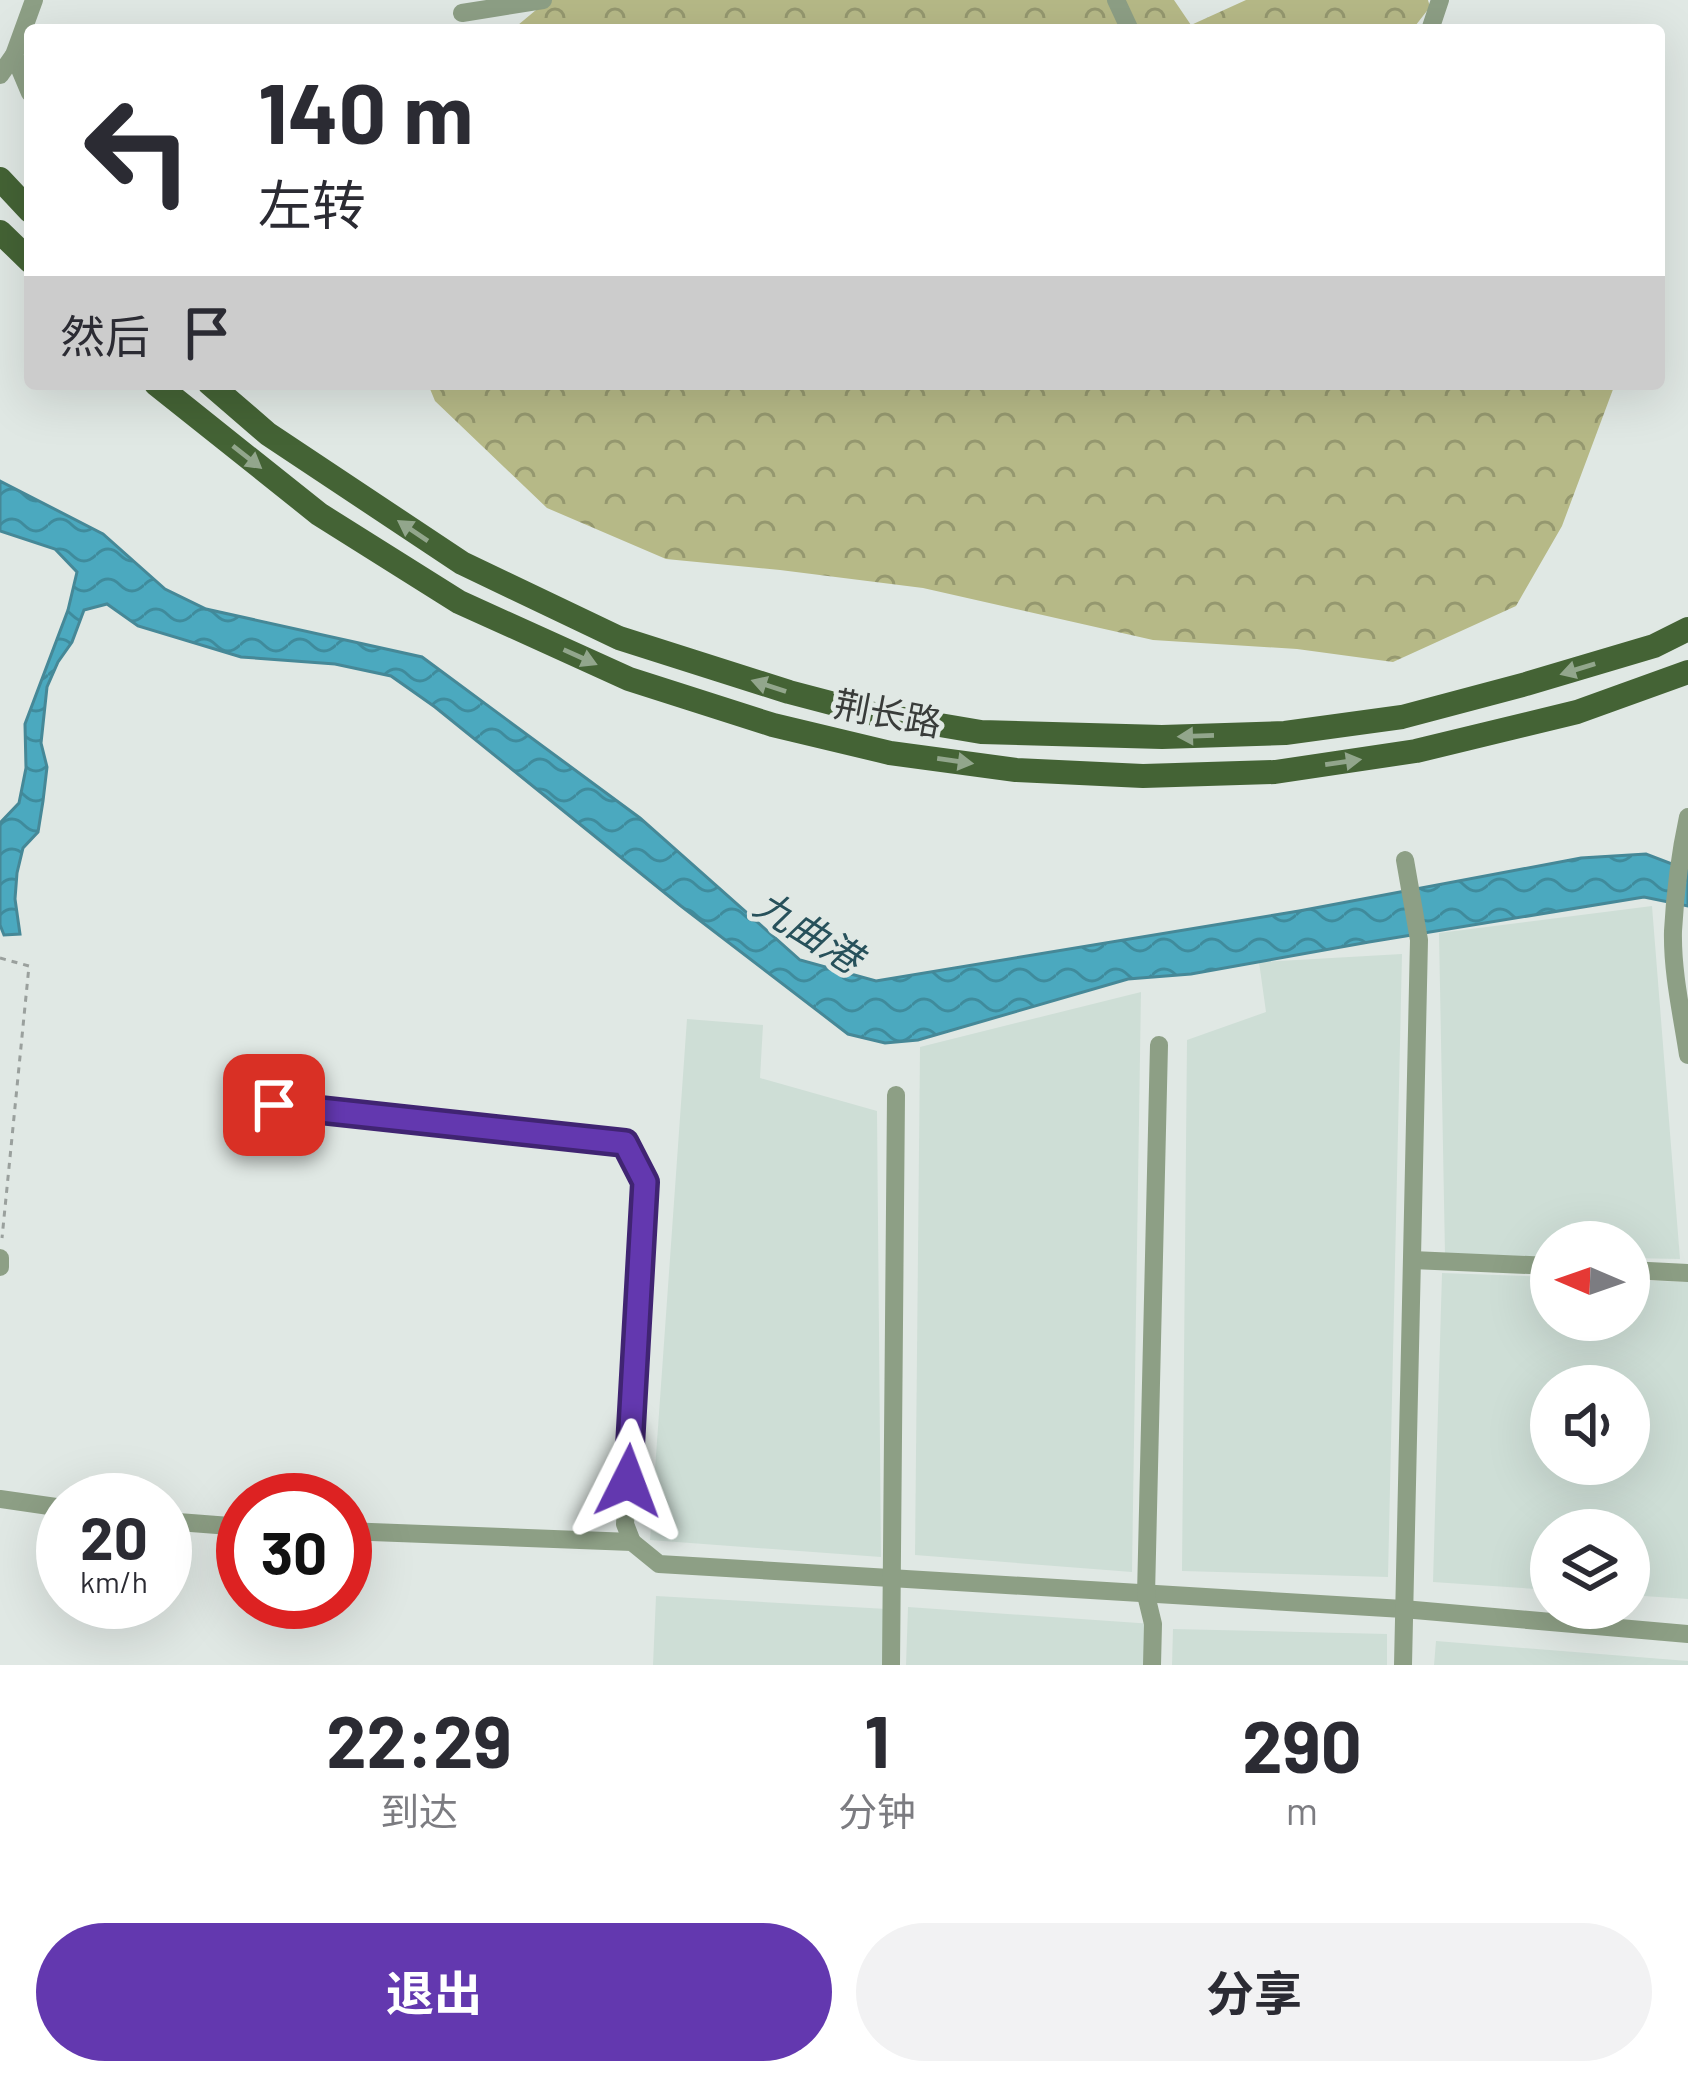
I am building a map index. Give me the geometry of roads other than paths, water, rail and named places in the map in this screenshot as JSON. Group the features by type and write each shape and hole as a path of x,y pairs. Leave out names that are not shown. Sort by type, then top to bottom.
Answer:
{"main road":[{"path":"0,179 24,205"},
{"path":"0,232 24,255"},
{"name":"荆长路","path":"164,390 320,514 458,602 629,679 773,725 890,753 1016,770 1143,776 1275,772 1416,751 1577,712 1688,672"},
{"name":"荆长路","path":"217,390 268,434 462,563 619,638 869,713 981,732 1162,737 1285,733 1402,717 1654,646 1688,629"}],"street":[{"path":"461,14 543,0"},
{"path":"0,75 24,28"},
{"path":"14,55 24,79"},
{"path":"1688,817 1673,933 1688,1055"},
{"path":"1403,1665 1419,940 1405,860"},
{"path":"1152,1665 1153,1624 1145,1594 1159,1045"},
{"path":"891,1665 896,1095"},
{"path":"274,1105 625,1143 645,1182 626,1524 632,1542 659,1564 1403,1610 1688,1634"},
{"path":"0,1258 0,1268"},
{"path":"1412,1260 1530,1265"},
{"path":"1650,1271 1688,1273"},
{"path":"0,1499 36,1504"},
{"path":"372,1532 632,1542"}],"water":[{"path":"0,481 103,534 165,589 206,609 422,657 640,818 800,960 876,981 1299,911 1581,858 1646,854 1688,870 1688,906 1644,897 1191,974 1128,979 918,1040 885,1043 848,1034 391,676 335,664 241,657 138,626 107,604 84,610 47,687 41,743 47,767 38,832 23,848 17,873 20,934 4,935 0,925 0,823 19,803 26,768 25,724 68,610 77,572 55,549 0,531"}],"water label":[{"name":"九曲港","path":"809,930"}]}
